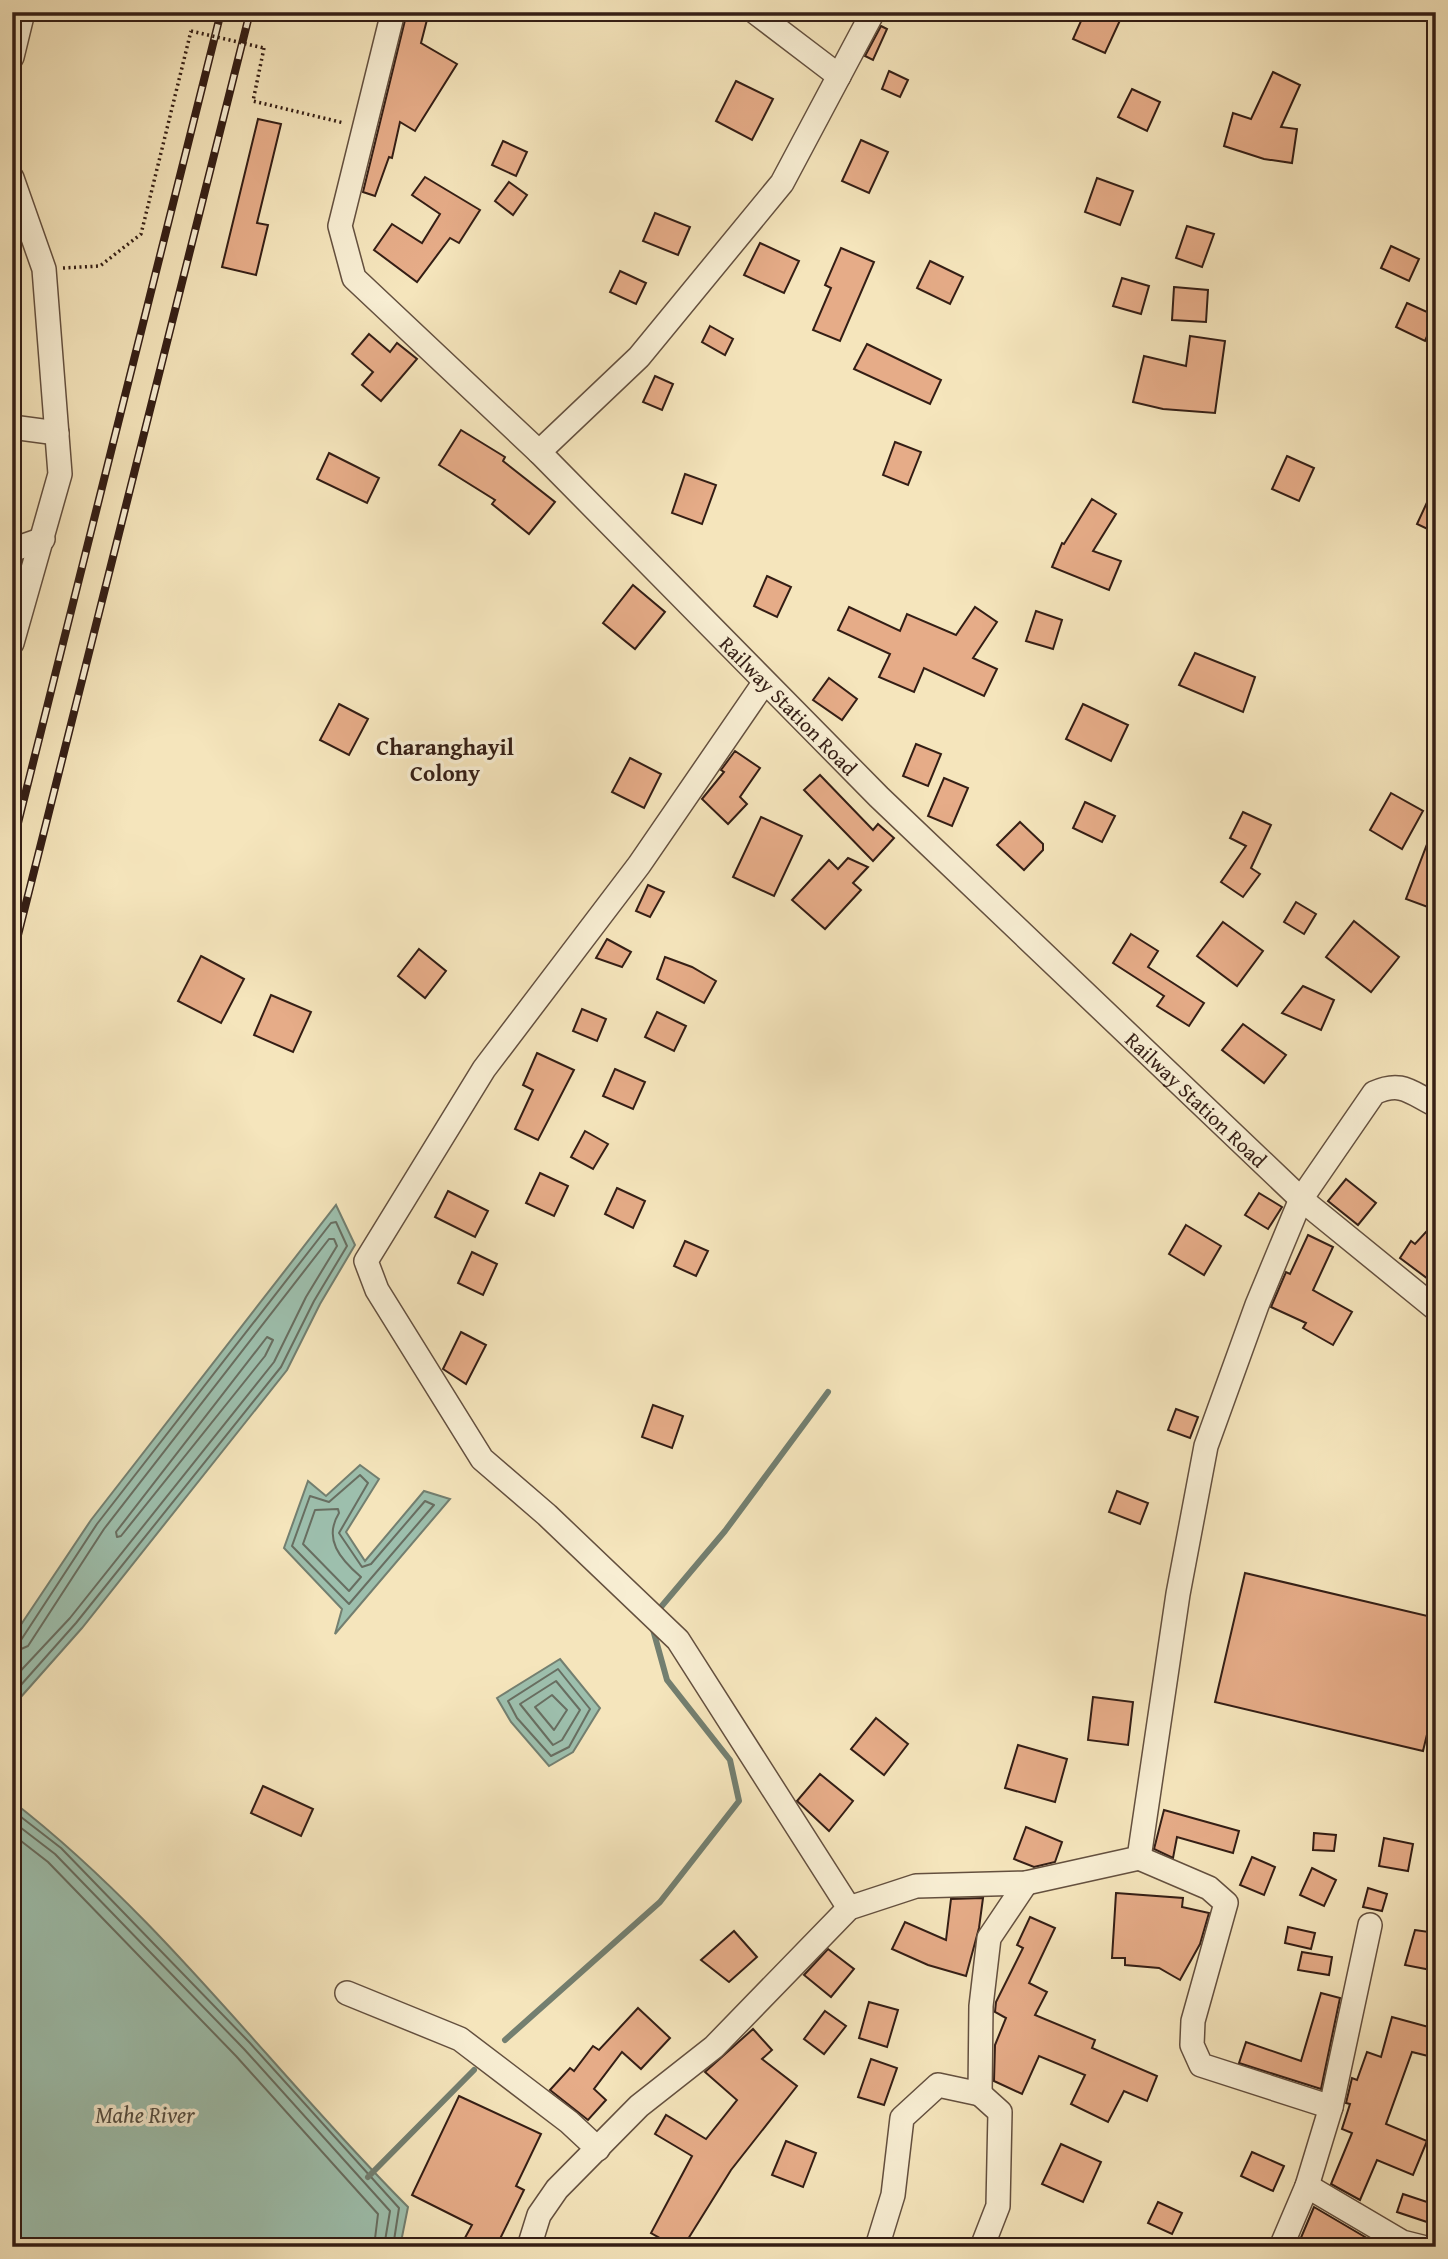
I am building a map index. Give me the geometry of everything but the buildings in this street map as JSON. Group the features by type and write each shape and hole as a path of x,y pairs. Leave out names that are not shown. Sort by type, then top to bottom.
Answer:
{"street":[{"path":"12,57 23,12"},
{"name":"Railway Station Road","path":"393,12 340,226 354,278 539,452 764,683 1301,1199 1436,1309"},
{"path":"755,12 839,76"},
{"path":"539,452 639,357 782,183 873,12"},
{"path":"12,178 44,269 60,474 12,643"},
{"path":"12,427 57,433"},
{"path":"12,550 43,539"},
{"path":"764,683 639,865 484,1069 366,1261 377,1290 482,1459 547,1515 678,1640 849,1908"},
{"path":"1139,1858 1178,1594 1206,1446 1257,1305 1301,1199 1374,1093 1389,1086 1405,1088 1436,1105"},
{"path":"529,2247 539,2215 557,2189 639,2106 714,2047 849,1908 916,1886 1026,1883 1139,1858 1209,1888 1226,1903 1194,2021 1192,2045 1201,2065 1331,2108"},
{"path":"980,2094 981,2006 989,1938 1026,1883"},
{"path":"1281,2247 1307,2186 1331,2108 1370,1925"},
{"path":"347,1993 460,2039 569,2122 598,2149"},
{"path":"877,2247 893,2194 902,2118 939,2085 980,2094 1000,2112 998,2206 982,2247"},
{"path":"1307,2186 1402,2242 1422,2247"}],"path":[{"path":"44,269 100,266 141,234 191,31 264,48 253,101 364,128"}],"water":[{"path":"336,1205 355,1245 320,1304 287,1370 82,1628 12,1707 12,1638 91,1520"},
{"path":"360,1465 379,1479 346,1532 365,1561 424,1491 450,1499 335,1634 342,1609 284,1548 308,1481 326,1496"},
{"path":"560,1659 600,1708 573,1752 549,1766 511,1722 497,1698"},
{"name":"Mahe River","path":"12,1801 67,1846 168,1945 408,2207 400,2247 12,2247"}],"waterway":[{"path":"655,1614 725,1531 828,1392"},
{"path":"505,2040 660,1902 739,1801 730,1760 667,1680 652,1626"},
{"path":"368,2177 474,2070"}],"railway":[{"path":"12,847 221,12"},
{"path":"12,959 250,12"}],"district":[{"name":"Charanghayil Colony","path":"445,759"}]}
